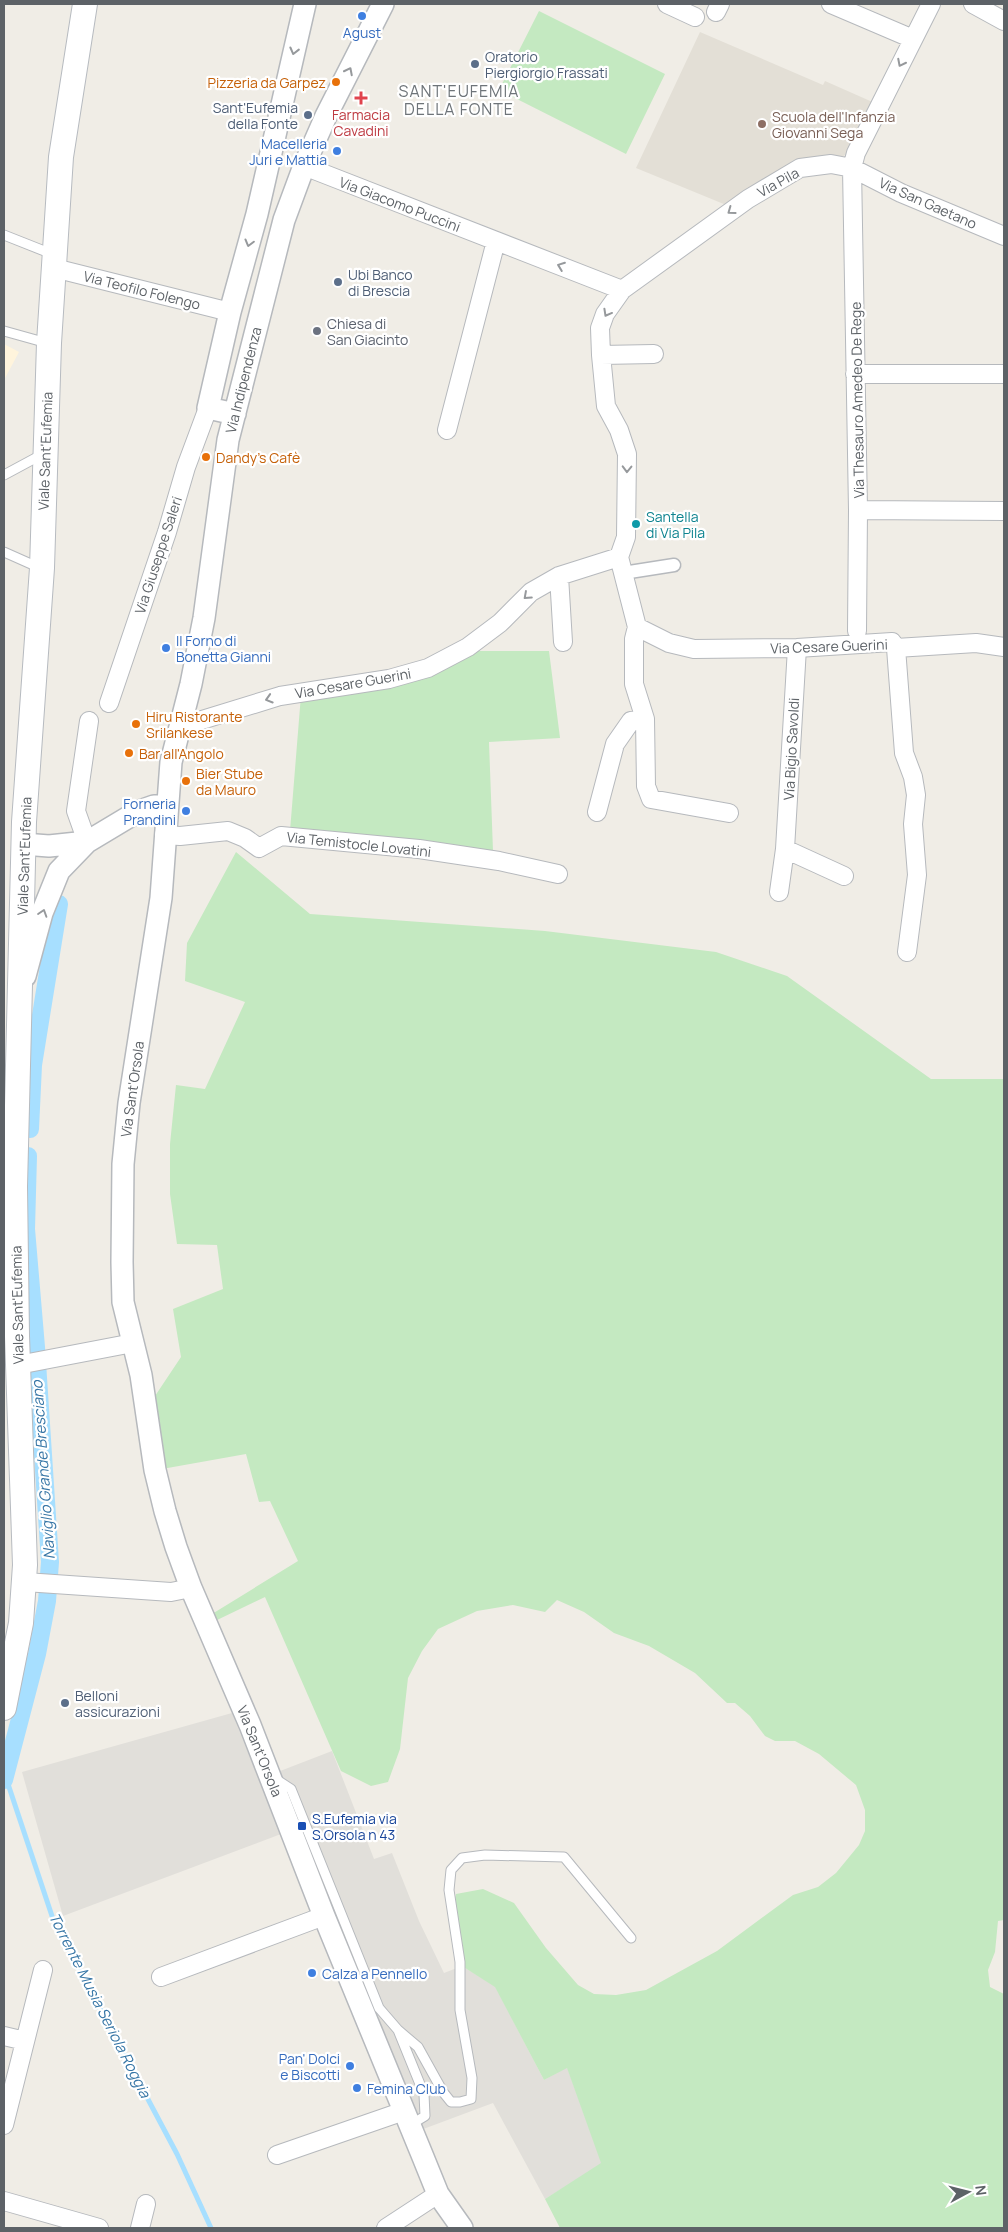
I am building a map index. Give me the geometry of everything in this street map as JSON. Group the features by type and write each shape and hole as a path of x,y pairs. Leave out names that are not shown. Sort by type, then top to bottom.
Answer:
{"main road":[{"name":"Viale Sant'Eufemia","path":"4,1708 20,1622 31,1582 17,1410 24,1365 14,1337 15,1187 10,1047 20,994 23,844 42,568 49,343 62,157 85,4"}],"street":[{"name":"Via Giuseppe Saleri","path":"109,703 167,532 186,467 208,408 230,312 257,214 306,4"},
{"name":"Via Indipendenza","path":"164,835 171,762 204,618 228,440 284,220 304,166 383,4"},
{"path":"667,4 695,17"},
{"path":"831,4 913,39"},
{"path":"852,168 856,153 931,4"},
{"path":"973,4 1004,21"},
{"name":"Via Pila","path":"621,565 626,537 627,454 619,430 606,406 600,328 605,314 622,290 748,199 800,168 831,164 852,168"},
{"name":"Via Giacomo Puccini","path":"304,166 622,290"},
{"name":"Via San Gaetano","path":"852,168 901,193 1004,236"},
{"name":"Via Thesauro Amedeo De Rege","path":"852,168 855,252 858,510 857,632"},
{"path":"257,214 284,220"},
{"path":"447,430 496,241"},
{"name":"Via Teofilo Folengo","path":"55,262 230,312"},
{"path":"601,355 654,354"},
{"path":"855,374 1004,374"},
{"path":"208,408 235,414"},
{"path":"858,510 1004,511"},
{"path":"621,565 638,627 634,639 634,684 645,719 646,786 651,799 729,813"},
{"name":"Via Cesare Guerini","path":"180,722 192,723 280,696 389,679 428,668 468,647 500,623 531,592 559,576 621,565 674,566"},
{"path":"559,576 563,642"},
{"name":"Via Cesare Guerini","path":"638,627 669,643 694,649 797,648 892,642 896,648 904,753 913,777 916,795 913,824 917,875 907,952"},
{"path":"896,648 976,643 1004,647"},
{"name":"Via Bigio Savoldi","path":"778,892 786,849 797,648"},
{"path":"597,812 616,744 631,721 645,719"},
{"path":"87,842 76,811 90,721"},
{"path":"20,994 42,913 59,871 87,842 137,812 154,806 167,806"},
{"name":"Via Temistocle Lovatini","path":"164,835 180,836 228,831 245,838 259,848 281,836 419,849 498,861 558,874"},
{"name":"Via Sant'Orsola","path":"164,835 160,898 129,1103 123,1164 123,1302 141,1375 155,1470 164,1511 191,1588 270,1776 324,1916 438,2194 462,2228"},
{"path":"23,844 48,846 87,842"},
{"path":"786,849 844,876"},
{"path":"24,1365 133,1343"},
{"path":"31,1582 171,1592 191,1588"},
{"path":"161,1977 324,1916"},
{"path":"4,2126 43,1970"},
{"path":"4,2036 25,2041"},
{"path":"277,2156 407,2118"},
{"path":"386,2228 438,2194"},
{"path":"4,2201 99,2228"},
{"path":"140,2228 146,2204"}],"lane":[{"path":"4,235 55,262"},
{"path":"4,331 49,343"},
{"path":"4,474 45,453"},
{"path":"4,552 42,568"},
{"path":"270,1776 291,1789 380,2008 398,2030 418,2048 443,2092 451,2102 472,2099 472,2078 460,2010 460,1962 449,1890 451,1870 462,1858 485,1855 564,1857 631,1938"},
{"path":"398,2030 424,2094 425,2116 407,2118"}],"shaded area":[{"name":"Scuola dell'Infanzia Giovanni Sega","path":"700,32 823,85 825,81 877,104 852,151 731,207 636,168"},
{"path":"4,344 19,352 4,380"},
{"path":"232,1713 281,1834 63,1916 22,1772"},
{"path":"332,1751 374,1859 392,1853 419,1921 444,1973 462,1966 495,1986 544,2080 567,2067 602,2164 545,2199 493,2103 418,2131 275,1773"}],"green space":[{"path":"539,11 665,74 626,154 499,90"},
{"path":"476,651 549,651 560,738 489,742 493,851 436,842 290,831 301,695 382,690 414,681"},
{"path":"236,852 310,914 545,931 716,952 787,976 931,1079 1004,1079 1004,1920 998,1921 995,1952 988,1970 990,1987 1004,1994 1004,2228 560,2228 545,2199 601,2163 567,2068 544,2080 495,1987 462,1966 452,1913 456,1894 483,1889 514,1903 546,1948 578,1985 594,1994 616,1995 646,1990 717,1951 793,1895 818,1887 836,1873 859,1845 865,1831 865,1810 856,1785 819,1754 795,1741 775,1741 765,1736 750,1716 735,1703 727,1703 695,1673 649,1646 614,1633 584,1612 557,1600 545,1612 513,1605 477,1611 438,1629 422,1651 408,1678 400,1749 388,1782 371,1786 341,1771 265,1597 215,1621 212,1614 298,1561 270,1501 259,1502 246,1454 162,1469 155,1396 181,1357 173,1309 223,1289 217,1245 177,1244 170,1194 170,1144 176,1085 205,1089 245,1002 185,981 187,943"}],"waterway":[{"name":"Naviglio Grande Bresciano","path":"30,1129 33,1065 59,904"},
{"name":"Naviglio Grande Bresciano","path":"4,1780 37,1654 47,1601 50,1562 26,1229 28,1156"},
{"name":"Torrente Musia Seriola Roggia","path":"5,1775 54,1922 177,2154 211,2228"}],"place":[{"name":"Agust","path":"362,16"},
{"name":"Oratorio Piergiorgio Frassati","path":"475,64"},
{"name":"Pizzeria da Garpez","path":"336,82"},
{"name":"Farmacia Cavadini","path":"361,98"},
{"name":"Sant'Eufemia della Fonte","path":"308,115"},
{"name":"Scuola dell'Infanzia Giovanni Sega","path":"762,124"},
{"name":"Macelleria Juri e Mattia","path":"337,151"},
{"name":"Ubi Banco di Brescia","path":"338,282"},
{"name":"Chiesa di San Giacinto","path":"317,331"},
{"name":"Dandy's Cafè","path":"206,457"},
{"name":"Santella di Via Pila","path":"636,524"},
{"name":"Il Forno di Bonetta Gianni","path":"166,648"},
{"name":"Hiru Ristorante Srilankese","path":"136,724"},
{"name":"Bar all'Angolo","path":"129,753"},
{"name":"Bier Stube da Mauro","path":"186,781"},
{"name":"Forneria Prandini","path":"186,811"},
{"name":"Belloni assicurazioni","path":"65,1703"},
{"name":"S.Eufemia via S.Orsola n 43","path":"302,1826"},
{"name":"Calza a Pennello","path":"312,1973"},
{"name":"Pan' Dolci e Biscotti","path":"350,2066"},
{"name":"Femina Club","path":"357,2088"}],"district":[{"name":"SANT'EUFEMIA DELLA FONTE","path":"459,100"}]}
